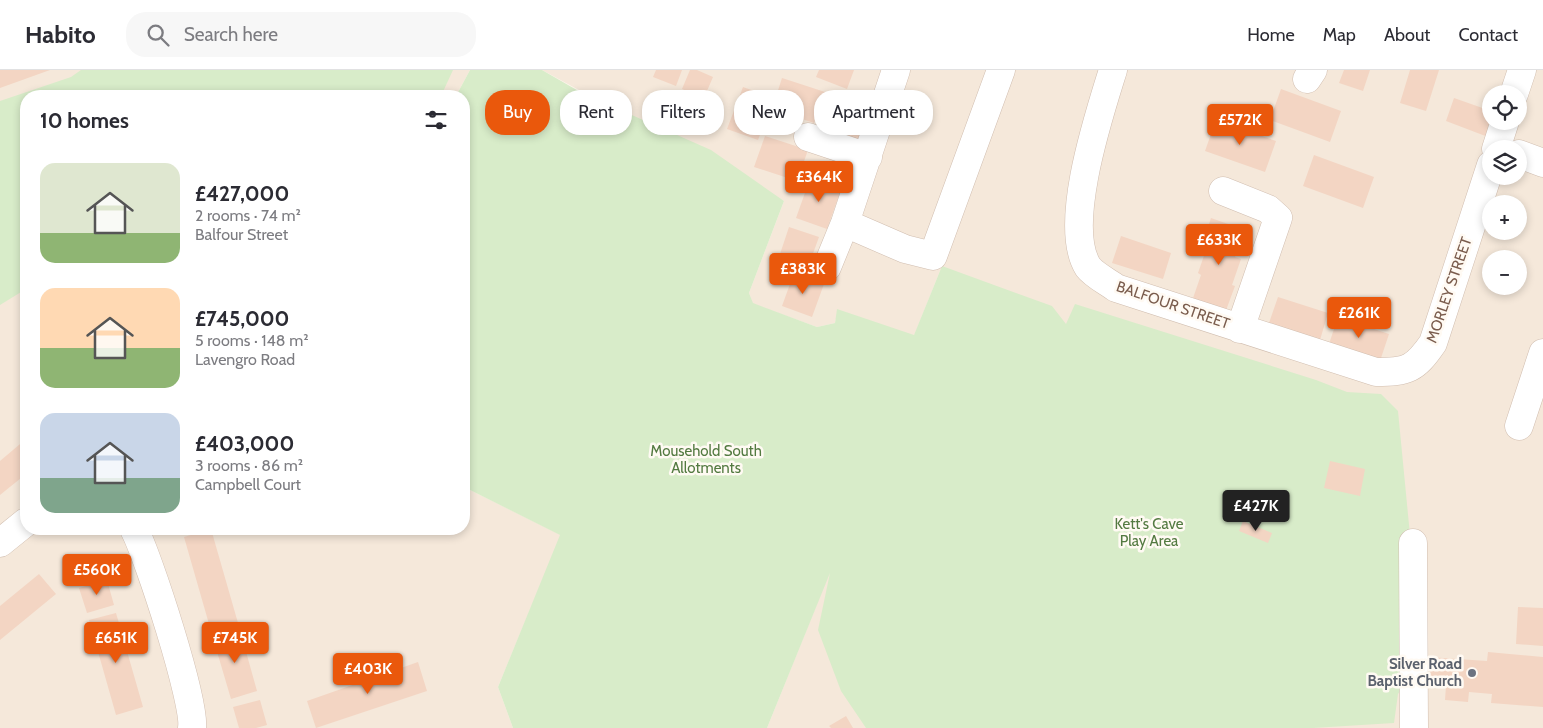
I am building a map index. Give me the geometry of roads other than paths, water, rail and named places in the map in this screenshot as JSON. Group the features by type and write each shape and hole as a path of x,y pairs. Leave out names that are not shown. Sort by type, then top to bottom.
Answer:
{"street":[{"path":"827,267 845,223 896,70"},
{"path":"845,223 905,249 933,256 1001,70"},
{"name":"BALFOUR STREET","path":"1113,70 1084,176 1080,220 1082,253 1089,268 1116,288 1354,367 1376,372 1399,372"},
{"path":"1517,85 1522,70"},
{"path":"808,137 868,157"},
{"path":"1527,159 1543,163"},
{"name":"MORLEY STREET","path":"1399,372 1419,363 1433,342 1489,185"},
{"path":"1223,191 1268,209 1278,218 1240,329"},
{"path":"1519,426 1543,353"},
{"path":"0,542 20,527"},
{"path":"136,535 177,658 196,727"},
{"path":"1413,543 1414,728"}],"place":[{"name":"Silver Road Baptist Church","path":"1472,673"}],"park label":[{"name":"Mousehold South Allotments","path":"706,460"},
{"name":"Kett's Cave Play Area","path":"1149,532"}]}
